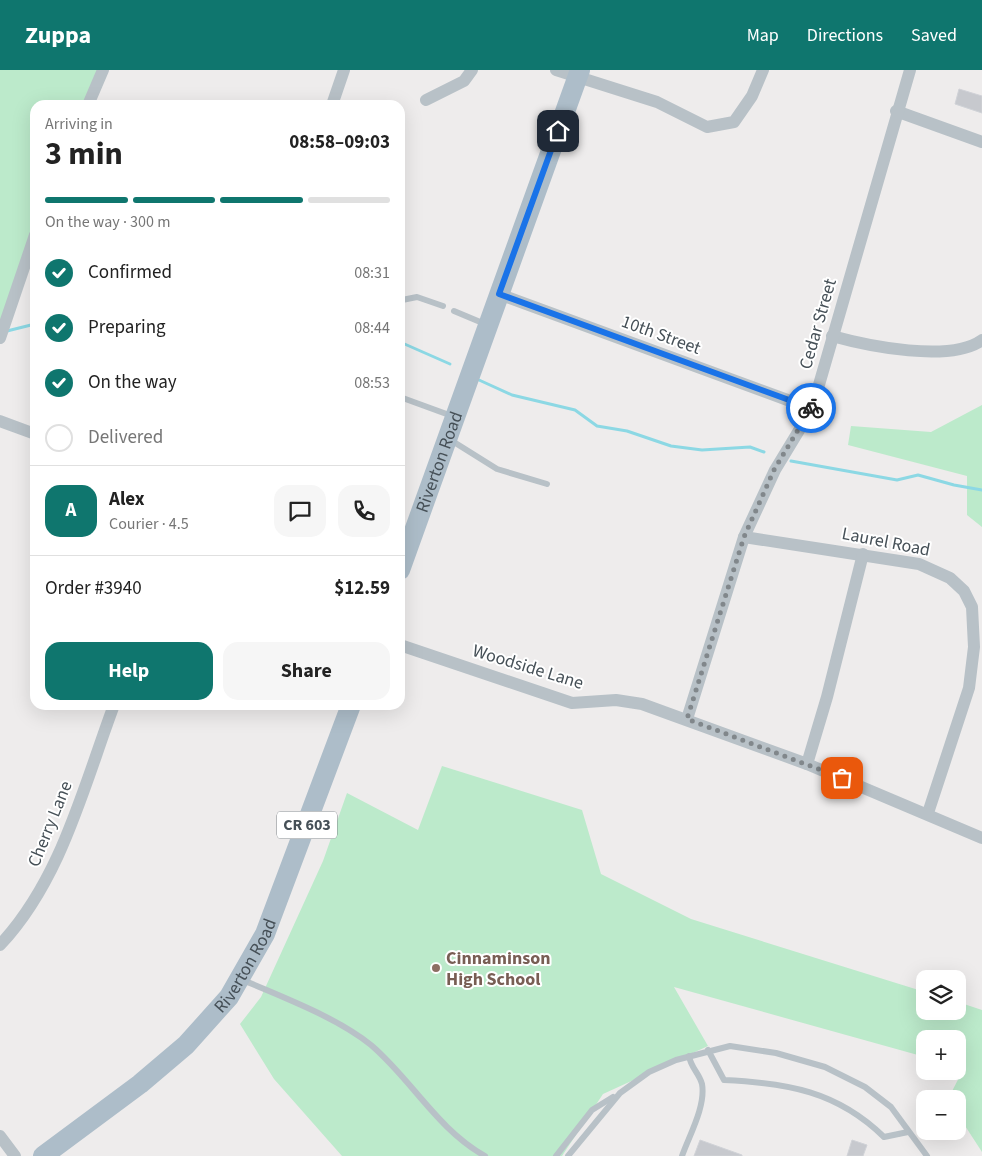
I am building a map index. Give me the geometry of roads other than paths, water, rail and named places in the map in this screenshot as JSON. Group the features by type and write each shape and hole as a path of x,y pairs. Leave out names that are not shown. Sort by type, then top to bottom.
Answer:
{"main road":[{"name":"Riverton Road","path":"405,554 579,73"},
{"name":"Riverton Road","path":"43,1156 140,1084 186,1045 229,997 265,934 349,710"}],"street":[{"path":"90,100 103,70"},
{"path":"334,100 344,70"},
{"path":"426,100 464,81 472,70"},
{"path":"556,70 579,73 656,102 707,127 734,122 752,96 763,70"},
{"name":"Cedar Street","path":"687,719 744,537 774,470 812,409 896,111 910,70"},
{"path":"896,111 982,142"},
{"path":"0,338 30,251"},
{"name":"10th Street","path":"499,294 812,409"},
{"path":"832,336 856,343 922,351 953,350 982,340"},
{"path":"0,421 30,432"},
{"name":"Laurel Road","path":"744,537 919,564 934,569 950,578 964,591 972,607 974,647 969,688 928,814"},
{"path":"807,764 828,697 863,554"},
{"name":"Woodside Lane","path":"405,647 572,703 616,700 642,704 807,764 982,838"},
{"name":"Cherry Lane","path":"0,945 16,929 40,894 61,850 112,710"},
{"path":"0,1136 14,1156"}],"lane":[{"path":"405,299 417,297 443,306"},
{"path":"454,311 488,326"},
{"path":"405,399 456,417"},
{"path":"448,439 458,443 497,469 547,484"},
{"path":"240,979 341,1026 362,1038 384,1058 453,1133 485,1156"},
{"path":"556,1156 592,1110 649,1072 689,1056 730,1046 776,1053 825,1067 866,1087 891,1107 927,1156"},
{"path":"708,1050 724,1080 773,1082 797,1087 836,1104 872,1125 884,1137 908,1132"},
{"path":"682,1156 702,1093 700,1080 690,1065 689,1056"},
{"path":"568,1156 620,1093"}],"waterway":[{"path":"7,331 30,325"},
{"path":"405,344 450,364"},
{"path":"479,380 512,395 575,410 597,426 627,431 671,446 702,450 750,447 764,452"},
{"path":"791,461 897,480 918,475 954,485 982,490"}],"place":[{"name":"Cinnaminson High School","path":"436,968"}]}
